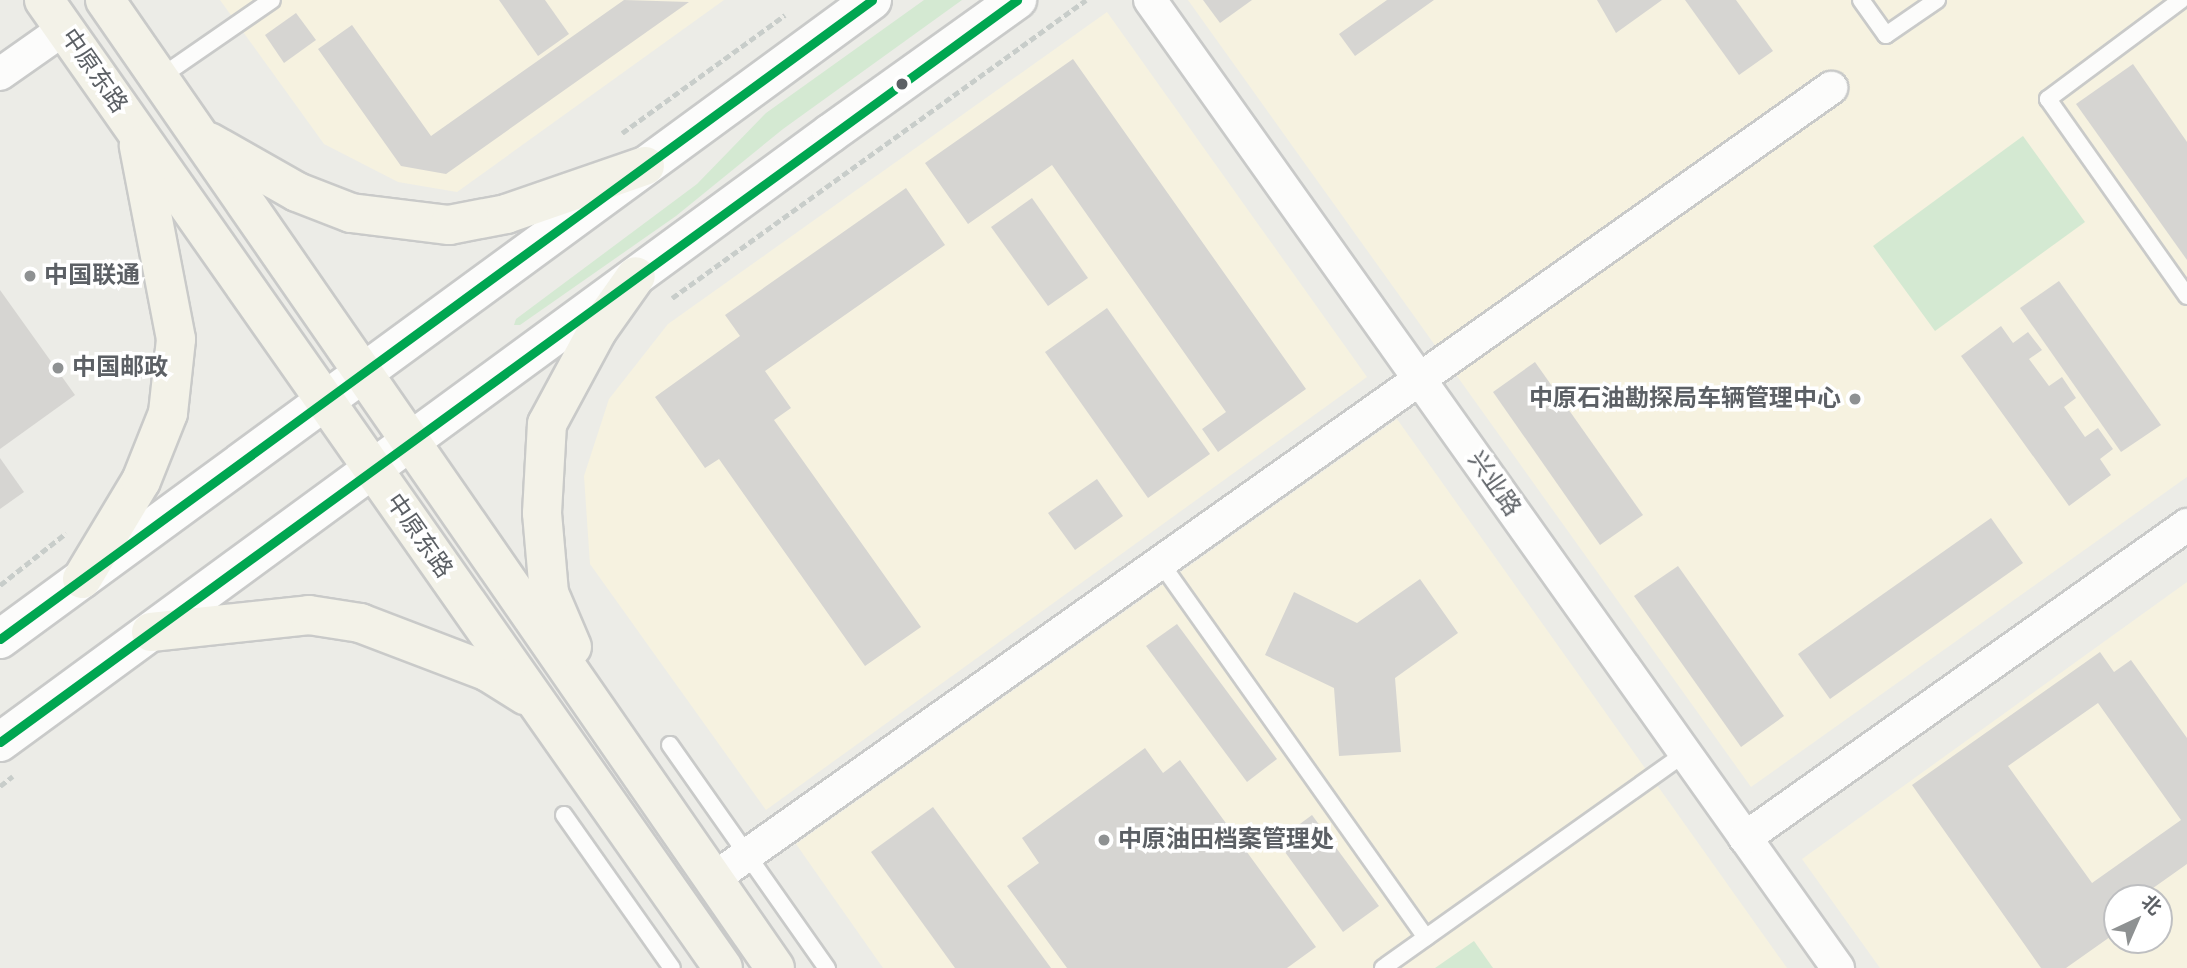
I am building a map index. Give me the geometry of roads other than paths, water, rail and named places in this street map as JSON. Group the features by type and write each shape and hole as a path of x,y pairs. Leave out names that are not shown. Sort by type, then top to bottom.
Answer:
{"main road":[{"name":"中原东路","path":"105,0 775,968"},
{"path":"0,639 872,0"},
{"path":"0,743 1017,0"},
{"name":"中原东路","path":"54,15 723,968"},
{"path":"82,579 141,481 168,413 176,339 136,130"},
{"path":"199,136 296,192 351,214 449,226 506,214 645,166"},
{"path":"600,717 549,593 542,513 547,424 597,331 636,276"},
{"path":"151,632 309,615 360,623 488,672 536,702"}],"street":[{"name":"兴业路","path":"1150,0 1838,968"},
{"path":"0,74 54,15"},
{"path":"713,878 1831,88"},
{"path":"1745,838 2187,525"}],"lane":[{"path":"159,78 272,0"},
{"path":"1861,0 1886,35 1937,0"},
{"path":"2181,0 2048,99 2187,296"},
{"path":"1160,562 1426,937"},
{"path":"670,745 827,968"},
{"path":"1383,968 1686,753"},
{"path":"564,815 672,968"}],"place":[{"name":"中国联通","path":"30,276"},
{"name":"中国邮政","path":"58,368"},
{"name":"中原石油勘探局车辆管理中心","path":"1855,399"},
{"name":"中原油田档案管理处","path":"1104,840"}]}
